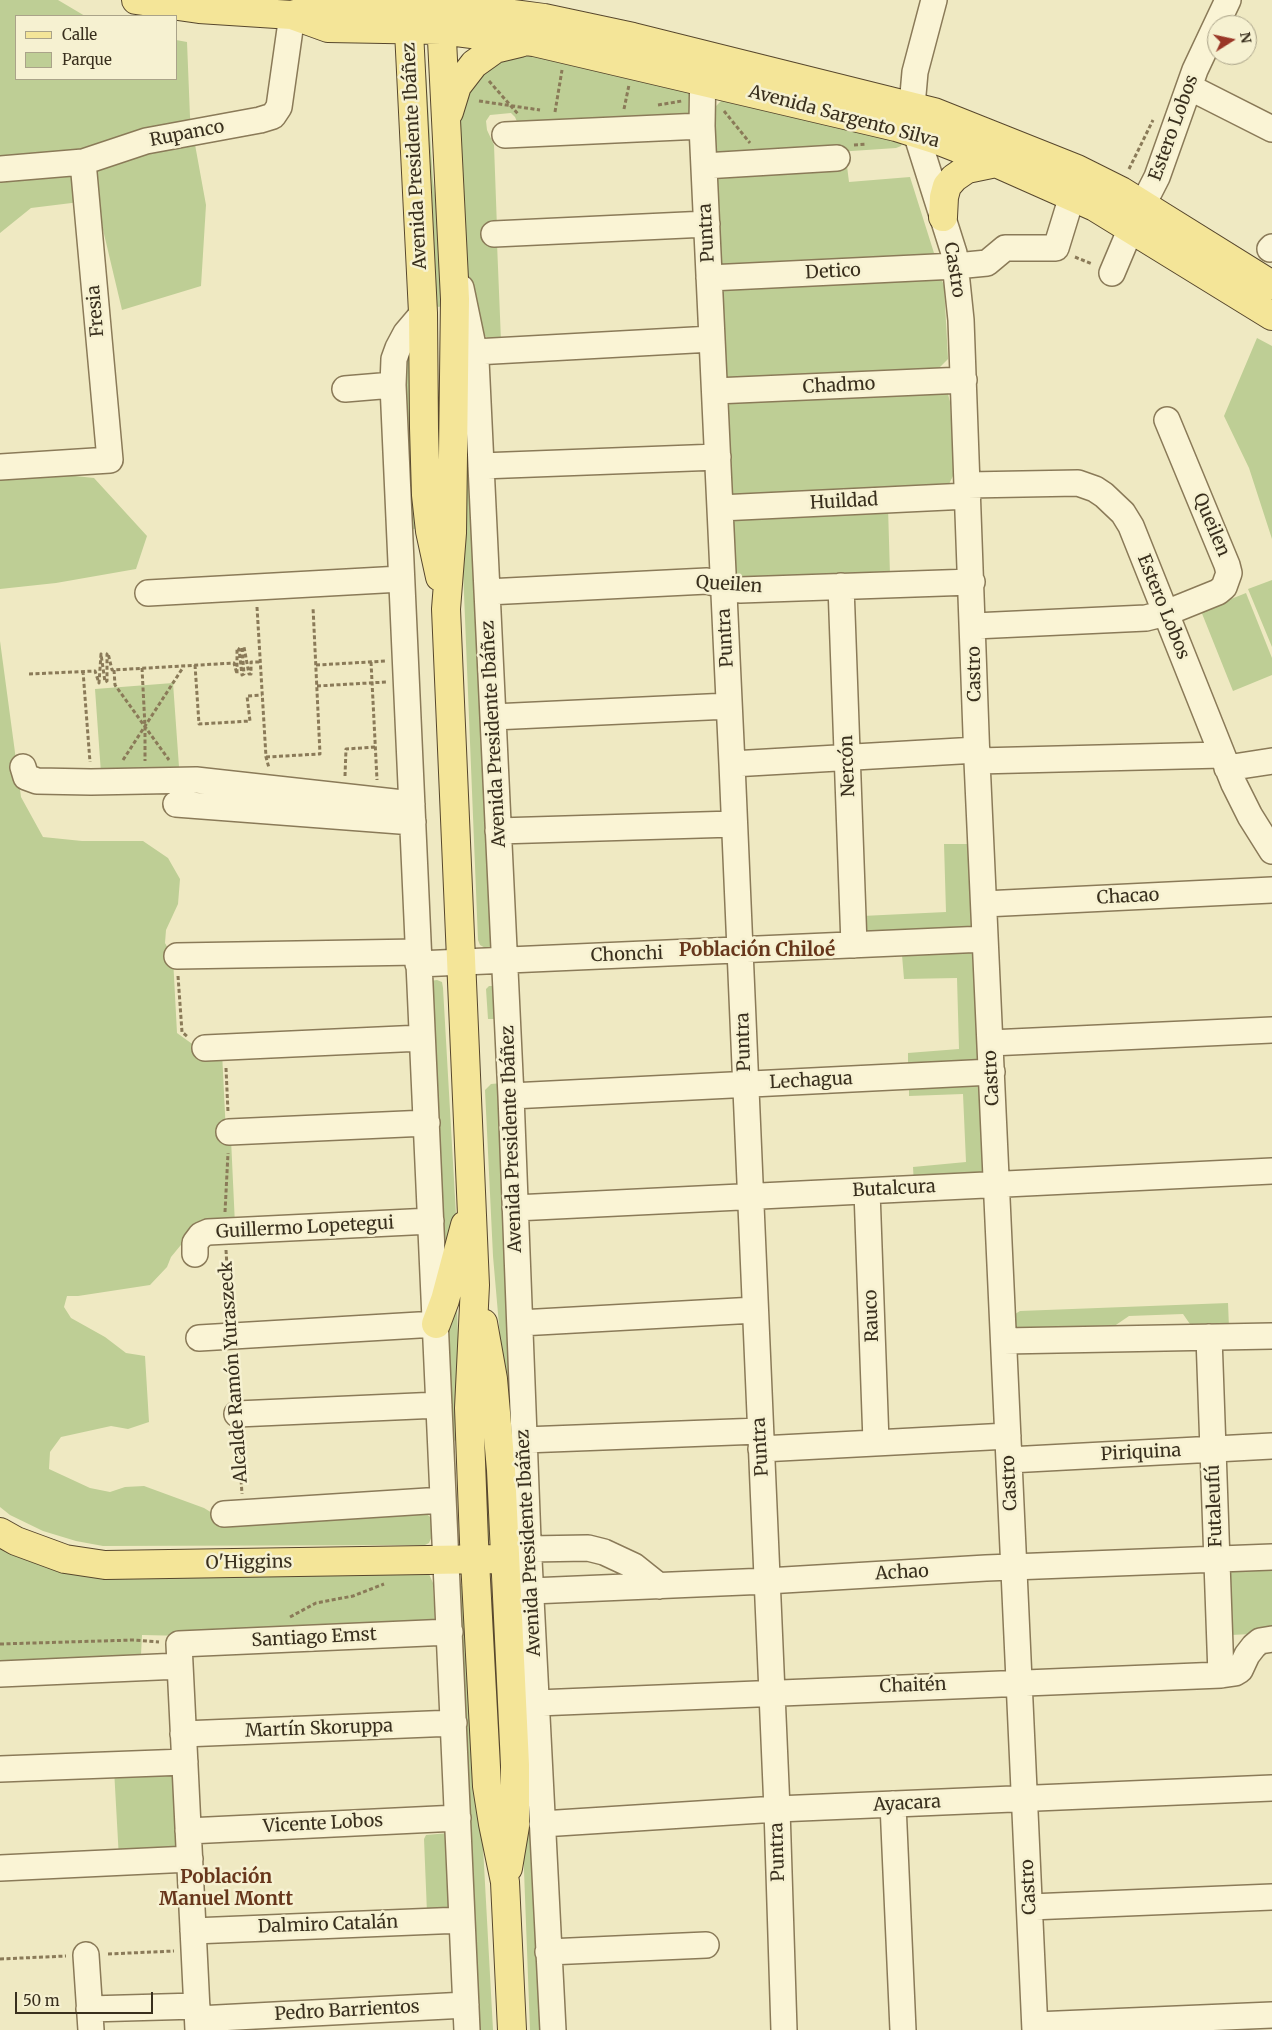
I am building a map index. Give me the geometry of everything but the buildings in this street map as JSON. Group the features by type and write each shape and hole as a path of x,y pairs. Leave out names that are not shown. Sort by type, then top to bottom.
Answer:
{"main road":[{"name":"Avenida Sargento Silva","path":"136,0 199,9 292,15 328,28 408,11 568,22 702,78"},
{"name":"Avenida Presidente Ibáñez","path":"408,11 423,313 426,495 430,531 446,609"},
{"name":"Avenida Sargento Silva","path":"440,12 534,42 702,78 914,120 957,120 1077,170 1121,191 1137,216 1272,316"},
{"name":"Avenida Presidente Ibáñez","path":"440,12 453,250 465,348 446,609 475,1285 469,1408 487,1786 506,1882 512,2030"},
{"path":"446,134 457,86 474,64 486,54 502,46 534,42"},
{"name":"Avenida Sargento Silva","path":"914,120 996,163 1072,196 1110,215 1137,216 1272,285"},
{"path":"943,217 944,197 947,186 954,178 967,169 996,163"},
{"path":"423,313 434,318 465,348"},
{"path":"436,1324 445,1300 472,1199"},
{"name":"Avenida Presidente Ibáñez","path":"475,1285 490,1354 501,1470 516,1799 515,1826 506,1882"},
{"name":"O'Higgins","path":"0,1532 16,1541 65,1559 99,1565 504,1559"}],"street":[{"path":"914,120 914,78 934,0"},
{"name":"Estero Lobos","path":"1112,273 1137,216 1157,177 1189,87 1228,0"},
{"name":"Rupanco","path":"0,169 83,162 146,141 273,116 279,107 292,15"},
{"name":"Puntra","path":"702,78 702,126 732,764 777,1809 784,2030"},
{"path":"1189,87 1272,130"},
{"name":"Castro","path":"914,120 954,253 961,320 974,626 977,756 1035,2027"},
{"path":"516,134 702,126"},
{"path":"704,166 837,158"},
{"name":"Fresia","path":"0,467 110,460 83,162"},
{"path":"1056,248 1072,196"},
{"path":"494,234 707,224"},
{"name":"Detico","path":"709,278 956,266 987,263 1006,248 1056,248"},
{"path":"423,313 406,333 398,348 394,359 393,385 467,2030"},
{"path":"465,348 712,339"},
{"name":"Avenida Presidente Ibáñez","path":"465,348 481,466 505,960 524,1440 552,2030"},
{"name":"Chadmo","path":"714,392 964,380"},
{"path":"345,389 393,385"},
{"name":"Queilen","path":"974,626 1146,618 1166,613 1218,592 1224,587 1229,572 1227,565 1167,420"},
{"path":"481,466 718,457"},
{"name":"Estero Lobos","path":"968,491 1066,482 1078,483 1100,492 1114,502 1131,526 1225,762 1250,816 1272,851"},
{"name":"Huildad","path":"720,508 968,491"},
{"path":"148,593 402,578"},
{"name":"Queilen","path":"487,592 707,581 740,590 972,582"},
{"name":"Nercón","path":"841,586 854,945"},
{"path":"493,717 729,706"},
{"path":"732,764 847,758 977,756 1225,762 1272,761"},
{"path":"23,767 26,777 31,780 101,782 184,781 363,787 413,813"},
{"path":"176,804 413,813"},
{"path":"498,830 734,824"},
{"name":"Chacao","path":"984,904 1272,890"},
{"name":"Chonchi","path":"177,956 418,958 461,962 985,939"},
{"path":"990,1043 1272,1030"},
{"path":"215,1048 422,1038"},
{"name":"Lechagua","path":"511,1096 992,1072"},
{"path":"229,1132 427,1123"},
{"name":"Butalcura","path":"515,1208 1272,1170"},
{"name":"Rauco","path":"867,1190 876,1442"},
{"name":"Guillermo Lopetegui","path":"196,1254 195,1243 201,1234 432,1221"},
{"path":"520,1323 755,1310"},
{"path":"199,1338 436,1324"},
{"path":"1004,1341 1272,1336"},
{"name":"Futaleufú","path":"1209,1337 1221,1675"},
{"path":"237,1414 439,1405"},
{"name":"Piriquina","path":"524,1440 761,1440 876,1442 1009,1448 1212,1449 1272,1446"},
{"path":"234,1513 443,1500"},
{"path":"529,1549 588,1548 604,1552 634,1566 659,1586"},
{"name":"Achao","path":"532,1591 767,1581 1014,1566 1272,1557"},
{"name":"Santiago Emst","path":"0,1674 180,1655 450,1632"},
{"name":"Chaitén","path":"536,1702 1221,1675 1236,1673 1240,1670 1254,1646 1260,1641 1272,1639"},
{"path":"180,1655 198,2018"},
{"name":"Martín Skoruppa","path":"183,1734 454,1723"},
{"path":"0,1768 185,1762"},
{"name":"Ayacara","path":"542,1824 777,1809 1272,1788"},
{"path":"893,1804 903,2030"},
{"name":"Vicente Lobos","path":"188,1831 458,1818"},
{"path":"0,1868 190,1859"},
{"path":"1030,1907 1272,1897"},
{"name":"Dalmiro Catalán","path":"193,1931 462,1920"},
{"path":"548,1952 706,1945"},
{"path":"86,1955 90,2019"},
{"name":"Pedro Barrientos","path":"90,2019 198,2018 466,2005"},
{"path":"1035,2027 1203,2024 1272,2015"}],"path":[{"path":"555,112 563,67"},
{"path":"653,106 702,78"},
{"path":"488,81 520,116 516,134"},
{"path":"624,110 630,82"},
{"path":"478,100 565,112"},
{"path":"614,110 634,108"},
{"path":"726,114 739,129"},
{"path":"1056,248 1112,273"},
{"path":"257,605 266,757 320,754 314,607"},
{"path":"114,670 234,663 237,674 237,648 239,649 242,675 244,674 242,648 244,647 249,674 251,674 251,662 260,662"},
{"path":"29,674 95,671 97,682 100,682 100,654 102,654 104,681 107,681 108,653 112,670 114,670 115,684 184,781"},
{"path":"316,665 393,661"},
{"path":"363,787 376,747 372,662"},
{"path":"195,665 199,724 250,721 248,696 262,694"},
{"path":"101,782 145,727 184,666"},
{"path":"142,668 145,782"},
{"path":"83,671 101,782"},
{"path":"317,686 394,682"},
{"path":"363,787 346,749 376,747"},
{"path":"177,956 182,1032 215,1048"},
{"name":"Alcalde Ramón Yuraszeck","path":"215,1048 229,1132 224,1232 237,1414 234,1513"},
{"path":"284,1619 316,1603 353,1596 388,1582"},
{"path":"0,1644 134,1640 180,1655"}],"green space":[{"path":"0,0 58,0 83,15 15,15 15,80 178,80 178,40 187,42 190,117 206,205 201,286 122,310 96,200 31,208 0,233"},
{"path":"422,41 424,43 433,181 440,230 443,305 439,307 435,306"},
{"path":"523,51 693,92 689,117 518,124 511,113 490,115 486,121 487,130 494,145 497,228 485,229 485,243 497,243 501,341 492,341 482,334 468,286 459,106 482,67"},
{"path":"728,98 903,141 901,146 896,148 718,160 716,159 710,118 715,107 721,101"},
{"path":"847,166 849,182 910,177 934,253 931,255 726,267 720,264 715,174 722,172"},
{"path":"935,276 941,279 944,285 948,359 937,370 728,378 722,373 719,298 722,291 729,286"},
{"path":"1257,338 1272,346 1272,539 1249,468 1224,416"},
{"path":"410,348 418,528 410,530 403,362"},
{"path":"466,349 492,947 487,949 480,945 478,940 461,520"},
{"path":"944,389 948,394 950,402 954,474 949,484 732,498 728,406 731,402"},
{"path":"0,468 94,478 147,536 136,569 56,583 0,589"},
{"path":"888,507 890,575 737,578 734,571 732,515"},
{"path":"1272,580 1272,647 1248,589"},
{"path":"1246,593 1272,658 1272,675 1233,691 1201,611"},
{"path":"0,641 21,797 43,837 82,841 143,841 168,858 180,879 178,904 166,930 165,943 173,958 177,1033 202,1051 222,1052 226,1134 231,1139 235,1225 185,1240 171,1257 167,1267 150,1285 67,1296 64,1307 71,1318 105,1337 126,1353 145,1356 149,1422 128,1429 111,1426 61,1437 50,1452 49,1469 90,1488 110,1492 125,1487 144,1486 204,1508 217,1516 425,1512 431,1518 432,1536 429,1543 425,1545 103,1546 76,1541 43,1531 10,1515 0,1507"},
{"path":"173,683 179,767 101,773 95,689"},
{"path":"944,844 970,844 972,928 864,936 862,916 946,912"},
{"path":"968,952 976,956 979,1062 908,1067 908,1053 959,1049 957,978 904,979 902,955"},
{"path":"437,980 442,982 443,988 456,1215 455,1238 445,1288 430,981"},
{"path":"489,986 495,986 500,1019 488,1019 486,989"},
{"path":"503,1083 544,2030 530,2030 507,1417 493,1256 485,1090 491,1084"},
{"path":"976,1083 981,1089 986,1176 914,1185 913,1167 966,1162 963,1094 909,1096 909,1086"},
{"path":"1228,1303 1229,1328 1192,1327 1183,1314 1129,1316 1110,1329 1018,1331 1016,1328 1015,1314 1020,1311"},
{"path":"457,1306 461,1440 449,1441 445,1332"},
{"path":"482,1375 493,1539 488,1541 485,1539"},
{"path":"0,1542 43,1559 424,1570 429,1574 433,1583 435,1624 186,1636 142,1635 141,1655 137,1661 0,1666"},
{"path":"1272,1564 1272,1633 1231,1635 1224,1570"},
{"path":"461,1586 469,1590 493,2030 479,2030 458,1590"},
{"path":"182,1767 186,1855 119,1859 114,1769"},
{"path":"449,1833 457,1912 427,1913 424,1839 426,1835"}],"district":[{"name":"Población Chiloé","path":"757,951"},
{"name":"Población Manuel Montt","path":"226,1889"}]}
